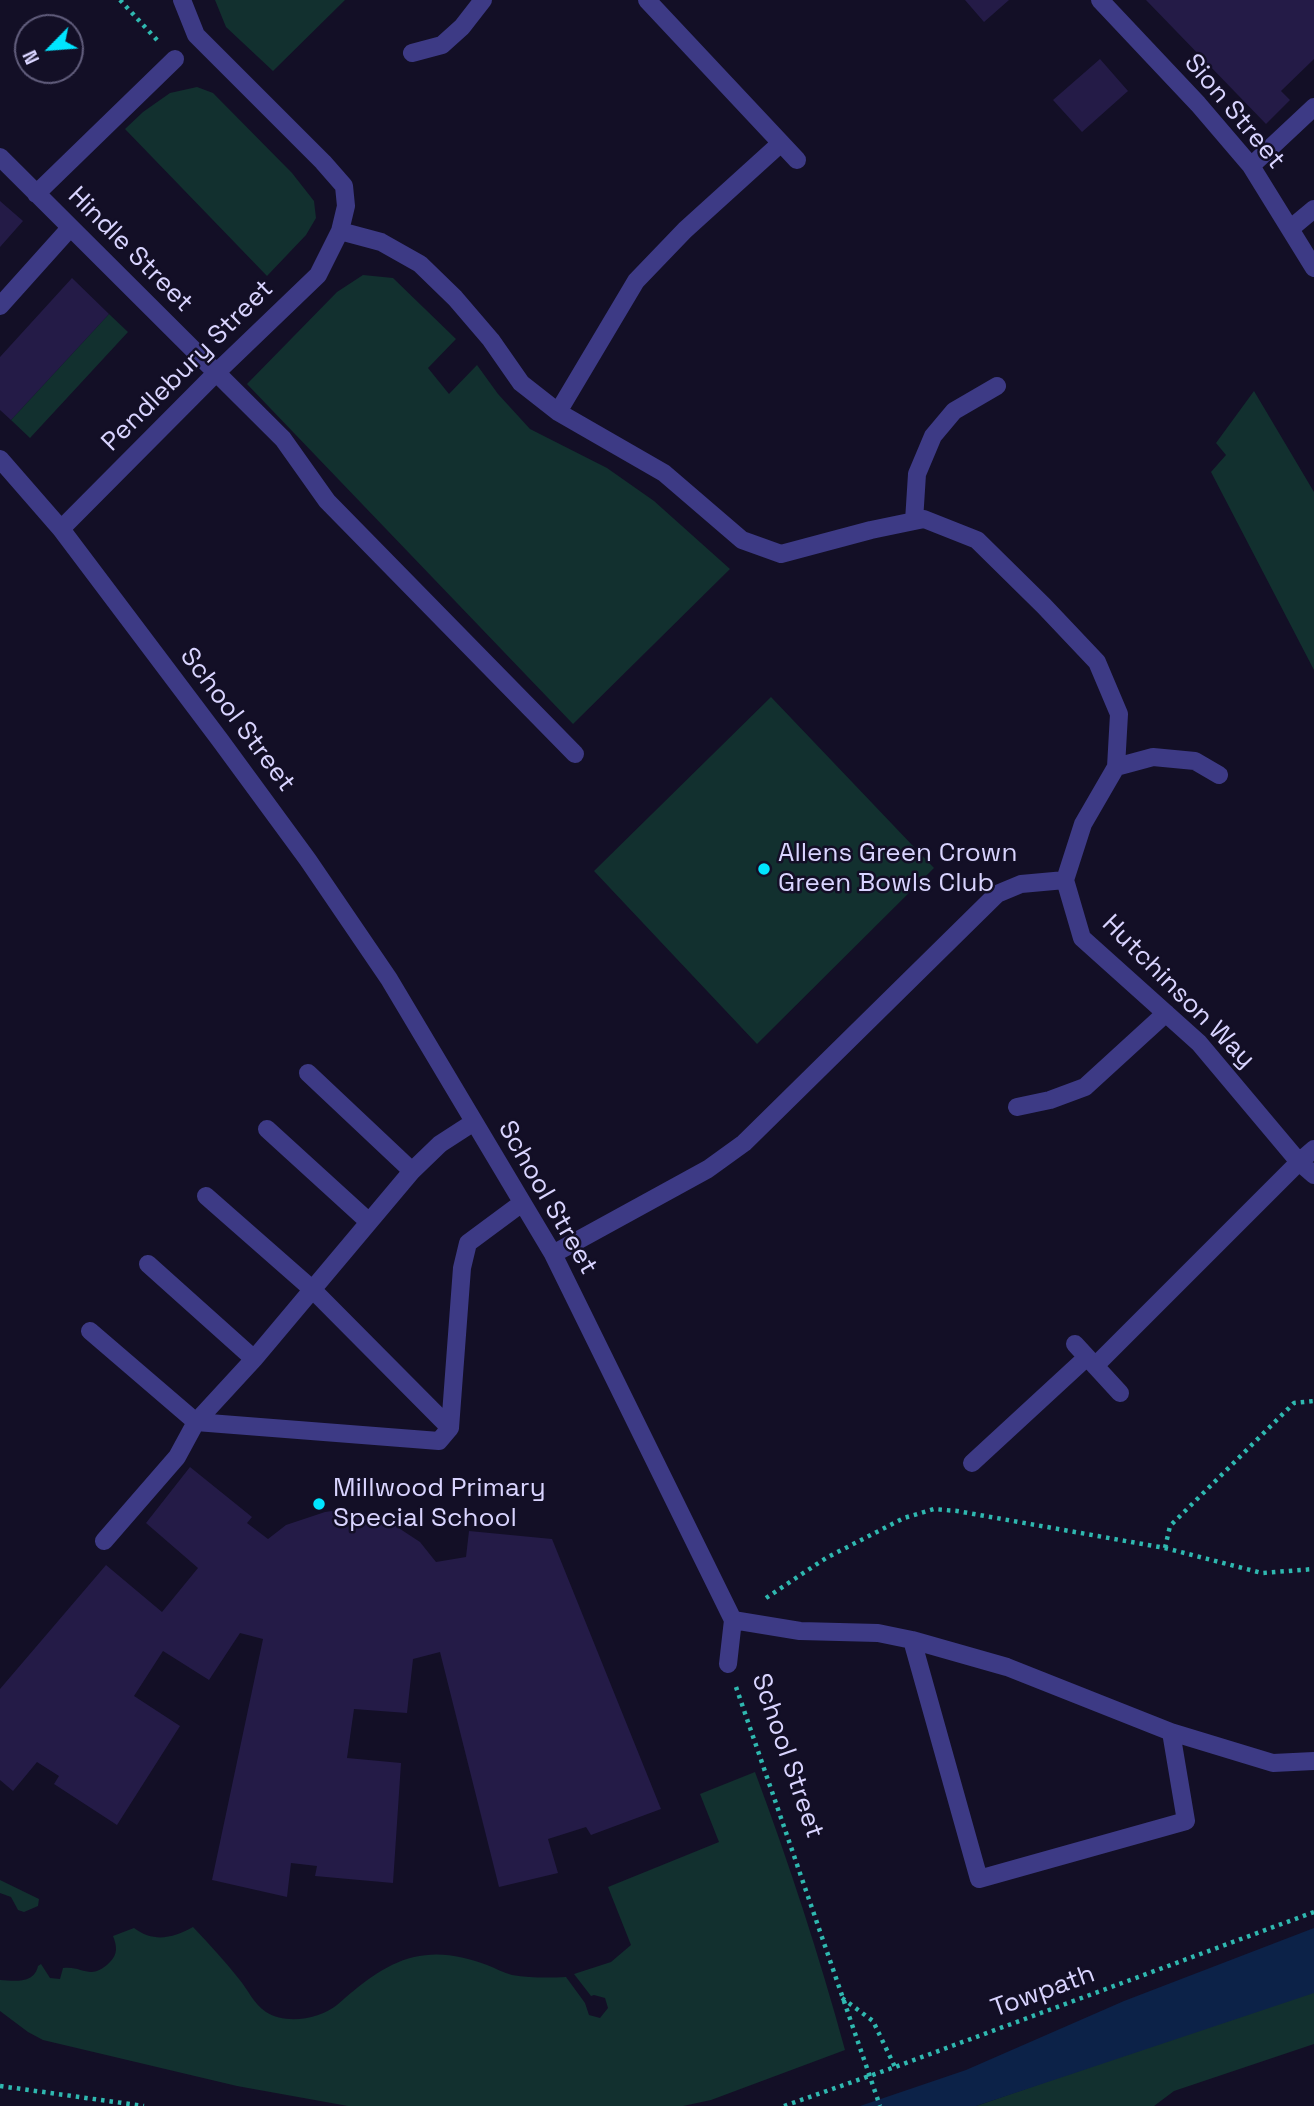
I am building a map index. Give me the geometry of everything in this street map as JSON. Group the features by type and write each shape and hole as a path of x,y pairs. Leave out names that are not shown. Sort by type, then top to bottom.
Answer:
{"street":[{"path":"182,0 196,35 344,186 346,206 340,231 381,242 420,264 455,298 491,340 521,383 558,412 664,473 742,540 781,554 924,519 977,540 1097,662 1119,714 1116,767 1083,824 1065,880 1021,884 997,894 744,1143 708,1169 553,1254"},
{"path":"412,53 442,45 462,27 483,0"},
{"path":"647,0 797,160"},
{"name":"Sion Street","path":"1100,0 1198,104 1251,166 1314,268"},
{"path":"36,194 175,59"},
{"path":"1251,166 1314,107"},
{"path":"558,412 636,281 685,230 781,143"},
{"name":"Hindle Street","path":"0,158 283,439 327,501 575,754"},
{"path":"1290,229 1314,209"},
{"path":"0,306 69,228"},
{"name":"Pendlebury Street","path":"61,529 318,275 340,231"},
{"path":"914,521 917,474 933,436 954,411 997,386"},
{"name":"School Street","path":"0,459 61,529 308,860 388,979 553,1254 733,1619 728,1664"},
{"path":"1116,767 1153,757 1195,761 1220,775"},
{"name":"Hutchinson Way","path":"1065,880 1082,938 1199,1043 1299,1162 1314,1175"},
{"path":"1017,1107 1050,1100 1085,1087 1166,1013"},
{"path":"308,1073 412,1171"},
{"path":"104,1541 177,1457 196,1422 254,1359 412,1171 440,1144 474,1122"},
{"path":"267,1129 369,1222"},
{"path":"972,1463 1314,1149"},
{"path":"206,1196 313,1290 450,1428"},
{"path":"90,1331 196,1422 439,1441 450,1428 462,1268 468,1243 522,1203"},
{"path":"148,1264 254,1359"},
{"path":"1086,1356 1120,1393"},
{"path":"733,1619 800,1631 878,1633 912,1640 1007,1667 1171,1732 1273,1763 1314,1761"},
{"path":"912,1640 979,1879 1186,1821 1171,1732"}],"path":[{"path":"120,0 175,59"},
{"path":"1165,1548 1170,1526 1294,1403 1314,1401"},
{"path":"733,1619 826,1558 904,1518 934,1509 1165,1548 1262,1573 1314,1569"},
{"name":"School Street","path":"728,1664 880,2106"},
{"name":"Towpath","path":"784,2106 1314,1912"},
{"path":"842,1998 873,2021 895,2067"},
{"path":"0,2086 144,2106"}],"green space":[{"path":"215,0 345,0 273,71 226,27"},
{"path":"197,87 213,93 292,173 314,201 316,218 306,235 267,276 125,129 170,93"},
{"path":"363,275 393,278 456,339 428,368 449,394 477,365 498,394 530,429 607,468 654,501 730,569 573,724 247,384 337,292"},
{"path":"109,314 128,332 30,438 11,420"},
{"path":"1254,391 1314,492 1314,670 1211,472 1226,455 1216,443"},
{"name":"Allens Green Crown Green Bowls Club","path":"771,697 934,868 757,1044 594,871"},
{"path":"755,1772 803,1910 845,2050 711,2100 683,2106 348,2106 237,2086 43,2040 0,2011 0,1980 28,1979 41,1964 50,1978 60,1979 63,1968 97,1971 110,1962 116,1953 113,1936 134,1928 149,1936 164,1937 193,1927 258,2005 274,2016 303,2019 322,2014 372,1976 392,1965 433,1954 469,1959 512,1975 566,1977 585,2003 589,2015 600,2018 608,2008 605,1998 591,1996 574,1974 611,1962 631,1945 608,1887 719,1842 700,1794"},
{"path":"0,1880 39,1899 38,1906 24,1912 18,1910 11,1897 0,1893"},
{"path":"1314,1989 1314,2044 1174,2091 1154,2106 976,2106"}],"water":[{"path":"1314,1928 1314,1993 976,2106 860,2106 966,2070 1124,2001"}],"building":[{"path":"965,0 1009,0 984,22"},
{"path":"1146,0 1314,0 1314,59 1281,91 1290,100 1266,124"},
{"path":"1100,59 1128,91 1082,132 1053,100"},
{"path":"0,201 23,221 0,247"},
{"path":"72,278 109,314 11,420 0,410 0,357"},
{"path":"190,1467 252,1517 247,1523 268,1539 286,1525 339,1510 355,1511 388,1521 420,1542 436,1562 466,1557 469,1531 552,1539 661,1809 591,1835 586,1827 548,1839 558,1873 499,1887 440,1652 413,1659 407,1713 354,1709 347,1758 401,1763 393,1883 315,1876 317,1866 291,1863 287,1897 212,1880 263,1639 240,1633 209,1680 163,1651 134,1696 180,1726 117,1825 54,1784 59,1776 37,1762 13,1791 0,1780 0,1689 106,1565 162,1612 198,1568 146,1523"}],"place":[{"name":"Allens Green Crown Green Bowls Club","path":"764,869"},
{"name":"Millwood Primary Special School","path":"319,1504"}]}
